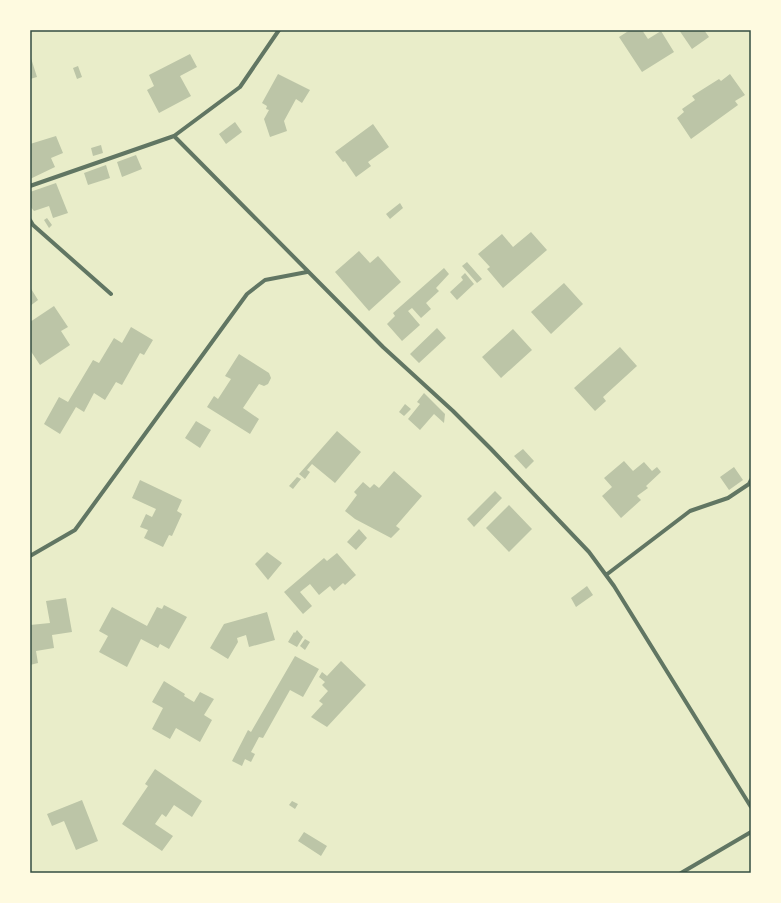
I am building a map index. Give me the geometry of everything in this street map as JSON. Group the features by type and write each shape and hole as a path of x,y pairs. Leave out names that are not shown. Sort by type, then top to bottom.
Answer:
{"street":[{"path":"30,186 174,136 240,87 279,30"},
{"path":"174,136 307,272 383,347 453,411 485,443 589,552 606,575 751,807"},
{"path":"30,220 33,225 111,294"},
{"path":"30,556 75,530 247,294 265,280 307,272"},
{"path":"606,575 690,511 728,498 749,484 751,480"},
{"path":"681,873 751,832"}],"building":[{"path":"630,30 642,30 648,39 661,31 674,52 642,72 619,37"},
{"path":"679,30 704,30 709,37 692,49"},
{"path":"190,54 197,67 180,76 191,96 159,113 147,90 154,86 149,75"},
{"path":"30,55 37,77 30,79"},
{"path":"78,66 82,77 77,79 73,68"},
{"path":"278,74 310,90 302,103 296,99 284,121 287,131 270,137 264,119 269,110 266,109 267,106 262,103"},
{"path":"730,74 745,95 735,101 738,105 691,139 677,118 684,112 682,109 695,100 692,96 719,79 721,81"},
{"path":"235,122 242,132 226,144 219,134"},
{"path":"373,124 389,147 368,162 371,166 356,177 345,161 343,162 335,152"},
{"path":"56,136 63,153 51,158 55,167 30,179 30,144"},
{"path":"101,145 103,153 93,156 91,148"},
{"path":"136,155 142,169 122,177 117,162"},
{"path":"106,165 110,178 88,185 84,173"},
{"path":"56,183 68,213 53,218 49,206 34,211 30,206 30,192"},
{"path":"400,203 403,208 390,219 386,214"},
{"path":"47,218 52,225 49,228 44,220"},
{"path":"531,232 547,250 503,288 487,269 490,267 478,254 502,234 513,247"},
{"path":"359,251 370,263 378,256 401,282 369,311 335,272"},
{"path":"467,262 482,279 477,283 462,266"},
{"path":"444,268 449,274 436,288 439,291 426,303 431,309 421,318 412,308 408,311 420,325 402,341 387,324 395,316 393,313"},
{"path":"465,273 474,284 457,300 450,292 463,280 461,277"},
{"path":"564,283 583,304 551,334 531,312"},
{"path":"30,287 38,300 30,306"},
{"path":"54,306 68,327 61,331 70,345 40,365 30,350 30,322"},
{"path":"131,327 153,340 144,355 140,353 122,385 116,382 105,400 94,393 84,412 76,407 60,434 44,424 59,397 68,402 93,360 99,363 114,338 122,343"},
{"path":"437,328 446,338 419,363 410,354"},
{"path":"513,329 532,350 501,378 482,357"},
{"path":"620,347 637,366 603,397 606,401 595,411 574,388"},
{"path":"239,354 269,373 271,378 268,384 264,386 259,384 243,408 259,419 250,434 207,407 214,396 218,399 231,379 225,376"},
{"path":"424,393 445,414 444,423 434,414 420,430 408,419 420,404 417,402"},
{"path":"405,404 411,409 404,416 399,412"},
{"path":"196,421 211,430 200,448 185,438"},
{"path":"337,431 361,452 335,483 312,464 307,470 310,472 305,479 299,474"},
{"path":"523,449 534,461 526,469 514,456"},
{"path":"624,461 633,471 644,462 652,471 657,467 661,472 646,486 648,488 637,496 641,500 621,518 602,496 612,487 604,478"},
{"path":"734,467 743,480 729,490 720,477"},
{"path":"394,471 422,496 396,526 400,529 391,538 355,519 345,511 357,495 354,492 363,482 370,488 374,484 379,488"},
{"path":"297,477 301,479 293,489 289,486"},
{"path":"140,480 182,500 177,511 182,514 172,536 169,535 163,547 144,538 148,530 140,527 146,514 152,517 156,509 132,498"},
{"path":"495,491 502,498 474,527 467,519"},
{"path":"509,505 532,529 509,552 486,528"},
{"path":"359,529 367,538 356,550 347,542"},
{"path":"267,552 282,563 268,580 255,564"},
{"path":"337,553 356,575 345,585 343,583 334,591 330,586 319,595 310,584 300,592 312,606 303,614 284,592 324,558 327,561"},
{"path":"587,586 593,595 576,607 571,598"},
{"path":"66,598 72,632 52,635 54,648 36,651 38,663 30,665 30,625 50,623 46,601"},
{"path":"164,605 187,617 169,649 160,644 158,648 141,639 127,667 99,652 108,636 99,631 112,607 147,626 157,607 162,609"},
{"path":"267,612 275,640 249,647 246,635 237,638 238,642 228,659 210,648 224,624"},
{"path":"297,630 303,637 297,647 288,642"},
{"path":"305,639 310,642 305,650 300,646"},
{"path":"295,656 319,669 303,697 290,690 263,738 259,737 251,752 255,754 251,762 245,759 242,766 232,761 248,730 251,732"},
{"path":"341,661 366,685 327,727 311,717 323,704 319,701 328,691 322,685 325,682 319,677 322,672 327,676"},
{"path":"164,681 185,694 184,696 194,702 200,692 214,699 204,715 212,720 200,742 176,728 170,739 152,729 163,708 152,702"},
{"path":"155,769 202,801 192,817 174,805 166,817 162,814 155,824 173,836 162,851 122,824 148,786 145,784"},
{"path":"82,800 98,841 76,850 64,821 52,826 47,814"},
{"path":"292,801 298,804 295,809 289,805"},
{"path":"304,832 327,846 321,856 298,841"}]}
